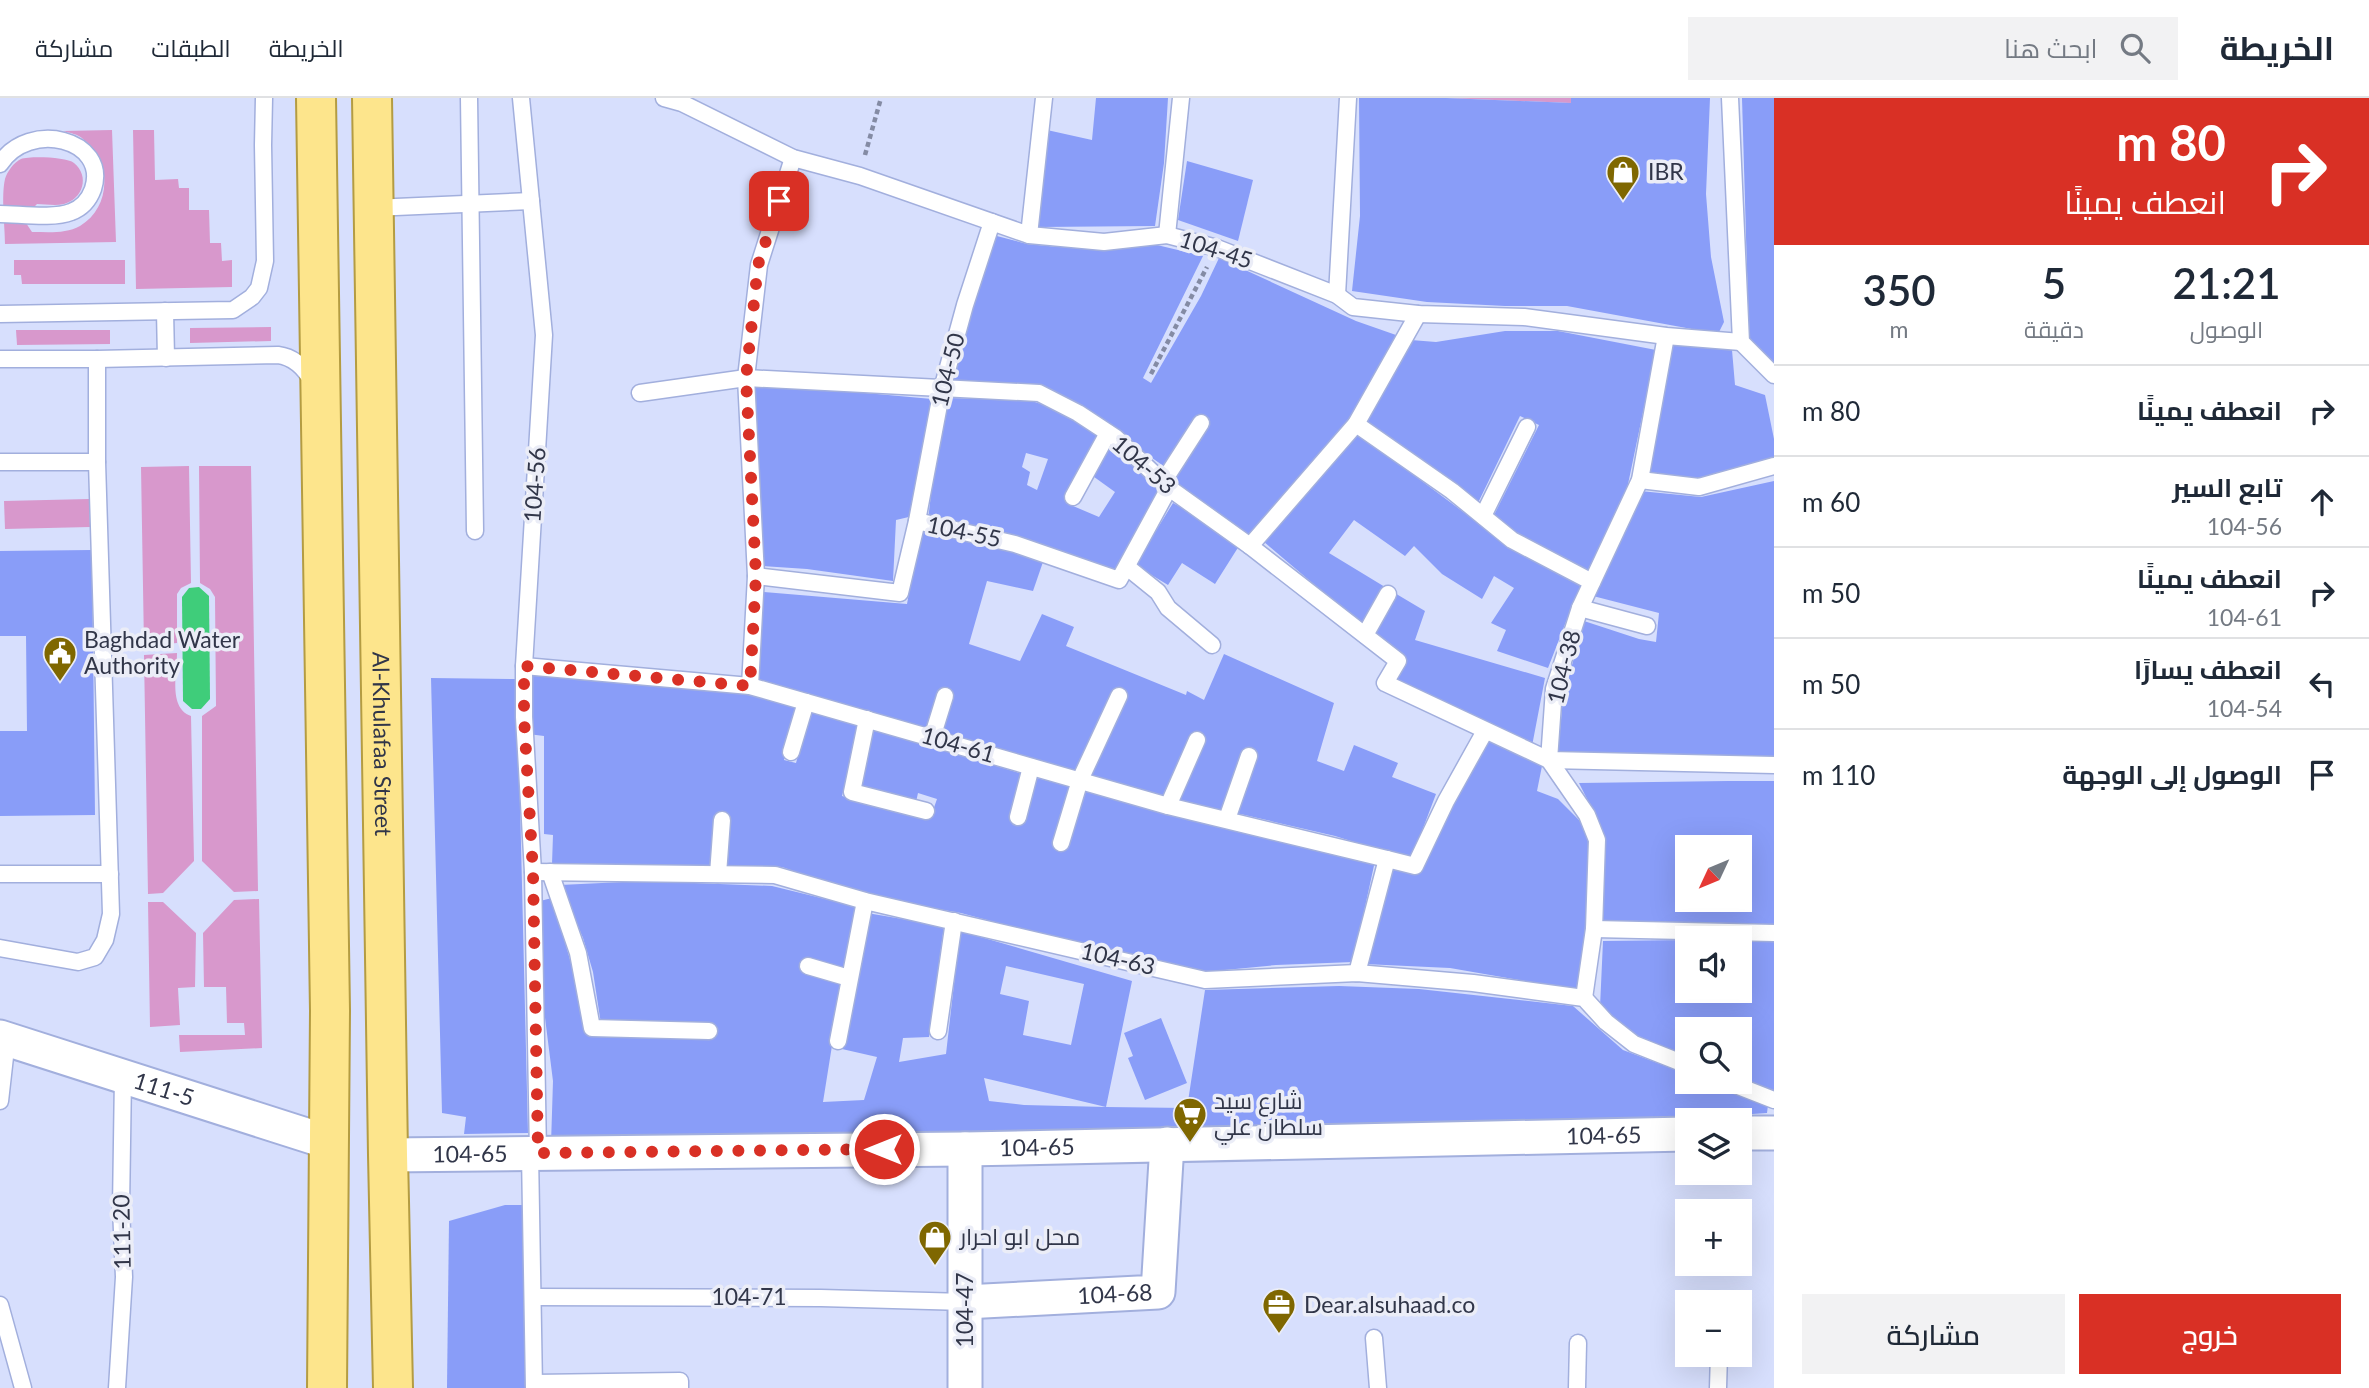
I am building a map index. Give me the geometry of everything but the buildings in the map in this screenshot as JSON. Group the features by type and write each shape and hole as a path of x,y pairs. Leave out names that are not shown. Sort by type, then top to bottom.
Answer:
{"main road":[{"path":"316,98 330,1012 327,1388"},
{"name":"Al-Khulafaa Street","path":"372,98 387,1155 393,1388"}],"street":[{"name":"111-5","path":"4,1038 328,1142"},
{"path":"1752,1133 1774,1133"},
{"name":"104-65","path":"387,1155 965,1149 1675,1134"},
{"name":"104-68","path":"965,1302 1158,1292 1167,1144"},
{"name":"104-47","path":"965,1149 965,1388"}],"lane":[{"path":"0,314 233,310 252,297 259,288 265,261 264,98"},
{"path":"469,98 475,531"},
{"name":"104-56","path":"521,98 544,335 524,666 524,717 541,872"},
{"name":"104-45","path":"664,98 682,103 793,158 860,176 1029,236 1104,242 1167,235 1217,248 1338,295 1353,307 1418,314 1524,317 1666,336 1741,342"},
{"path":"1029,236 1044,98"},
{"path":"1167,235 1181,98"},
{"path":"1338,295 1348,98"},
{"path":"1730,98 1741,342 1774,375"},
{"path":"0,164 5,156 20,144 50,139 67,142 84,152 90,159 95,176 89,199 70,213 0,214"},
{"path":"750,686 756,576 746,378 758,265 793,158"},
{"path":"373,208 531,201"},
{"name":"104-50","path":"916,521 942,389 992,222"},
{"path":"166,311 166,358"},
{"path":"1250,546 1356,424 1418,314"},
{"name":"104-38","path":"1549,760 1554,689 1580,608 1640,480 1666,336"},
{"path":"0,352 0,359 287,356 299,363 308,375 321,406"},
{"path":"0,948 78,962 95,957 105,940 111,914 97,462 97,359"},
{"name":"104-53","path":"640,393 746,378 1039,393 1079,413 1108,433 1166,485 1250,546 1398,662 1385,683 1549,760"},
{"path":"1201,423 1166,485 1127,567 1158,592 1168,608 1212,645"},
{"path":"1356,424 1452,491 1513,540 1592,582"},
{"path":"1483,516 1527,427"},
{"path":"1073,497 1108,433"},
{"path":"0,462 97,462"},
{"path":"1640,480 1699,487 1774,466"},
{"name":"104-55","path":"756,576 900,593 916,521 1015,544 1118,580 1127,567"},
{"path":"1365,635 1388,594"},
{"path":"1580,608 1647,626"},
{"name":"104-61","path":"524,666 750,686 1168,806 1415,866 1446,801 1485,732"},
{"path":"932,738 945,696"},
{"path":"1061,844 1080,780 1119,696"},
{"path":"792,752 806,702"},
{"path":"867,719 852,792 926,811"},
{"path":"1168,806 1197,740"},
{"path":"1227,819 1249,756"},
{"path":"1549,760 1774,765"},
{"path":"1549,760 1587,815 1597,840 1594,929 1584,998 1606,1022 1634,1044 1675,1060"},
{"path":"1018,817 1031,767"},
{"path":"718,874 722,820"},
{"path":"1357,973 1387,859"},
{"path":"541,872 578,953 592,1028 709,1031"},
{"path":"541,872 534,1153 534,1386 680,1381 680,1388"},
{"name":"104-63","path":"541,872 775,875 865,901 1205,980 1357,973 1474,983 1584,998"},
{"path":"0,874 110,874"},
{"path":"838,1041 865,901"},
{"path":"938,1031 954,921"},
{"path":"1594,929 1774,933"},
{"path":"808,967 849,978"},
{"path":"0,1101 4,1038"},
{"name":"111-20","path":"117,1388 124,1277 121,1208 123,1076"},
{"path":"1752,1091 1774,1100"},
{"name":"104-71","path":"533,1297 821,1297 965,1302"},
{"path":"0,1305 23,1388"},
{"path":"1374,1338 1378,1388"},
{"path":"1577,1388 1578,1343"},
{"path":"1718,1388 1719,1367"}],"path":[{"path":"860,176 881,98"},
{"path":"1151,374 1217,248"}],"shaded area":[{"path":"1446,98 1571,98 1571,103"},
{"path":"112,130 116,242 5,244 4,186 6,176 13,165 21,159 57,158 70,161 79,168 83,180 76,197 64,204 37,204 27,214 26,223 32,232 75,229 91,218 98,207 103,196 103,171 93,148 79,136 63,131"},
{"path":"133,130 154,130 155,180 178,179 179,188 189,188 189,210 209,210 210,243 221,243 222,261 232,260 232,287 136,289"},
{"path":"14,260 125,260 125,284 22,284 21,275 14,275"},
{"path":"271,327 271,341 190,343 190,328"},
{"path":"16,330 110,330 110,344 17,345"},
{"path":"189,466 191,583 181,588 177,594 177,643 144,646 141,467"},
{"path":"199,466 251,466 258,891 234,892 202,861 202,716 216,706 215,597 210,589 200,583"},
{"path":"89,499 90,527 5,529 4,501"},
{"path":"199,587 209,596 210,699 201,709 192,709 183,701 182,597 189,588"},
{"path":"177,653 176,698 184,712 191,716 194,861 163,893 148,894 144,655"},
{"path":"259,899 262,1048 180,1052 179,1035 245,1035 244,1023 227,1023 226,987 204,987 203,933 234,900"},
{"path":"148,902 163,902 196,933 195,987 178,988 180,1025 150,1027"}],"place":[{"name":"IBR","path":"1623,202"},
{"name":"Baghdad Water Authority","path":"60,683"},
{"name":"شارع سيد سلطان علي","path":"1190,1144"},
{"name":"محل ابو احرار","path":"935,1267"},
{"name":"Dear.alsuhaad.co","path":"1279,1335"}],"route":[{"path":"779,201 758,265 746,378 756,576 750,686 524,666 524,717 533,872 538,1153 884,1149"}]}
